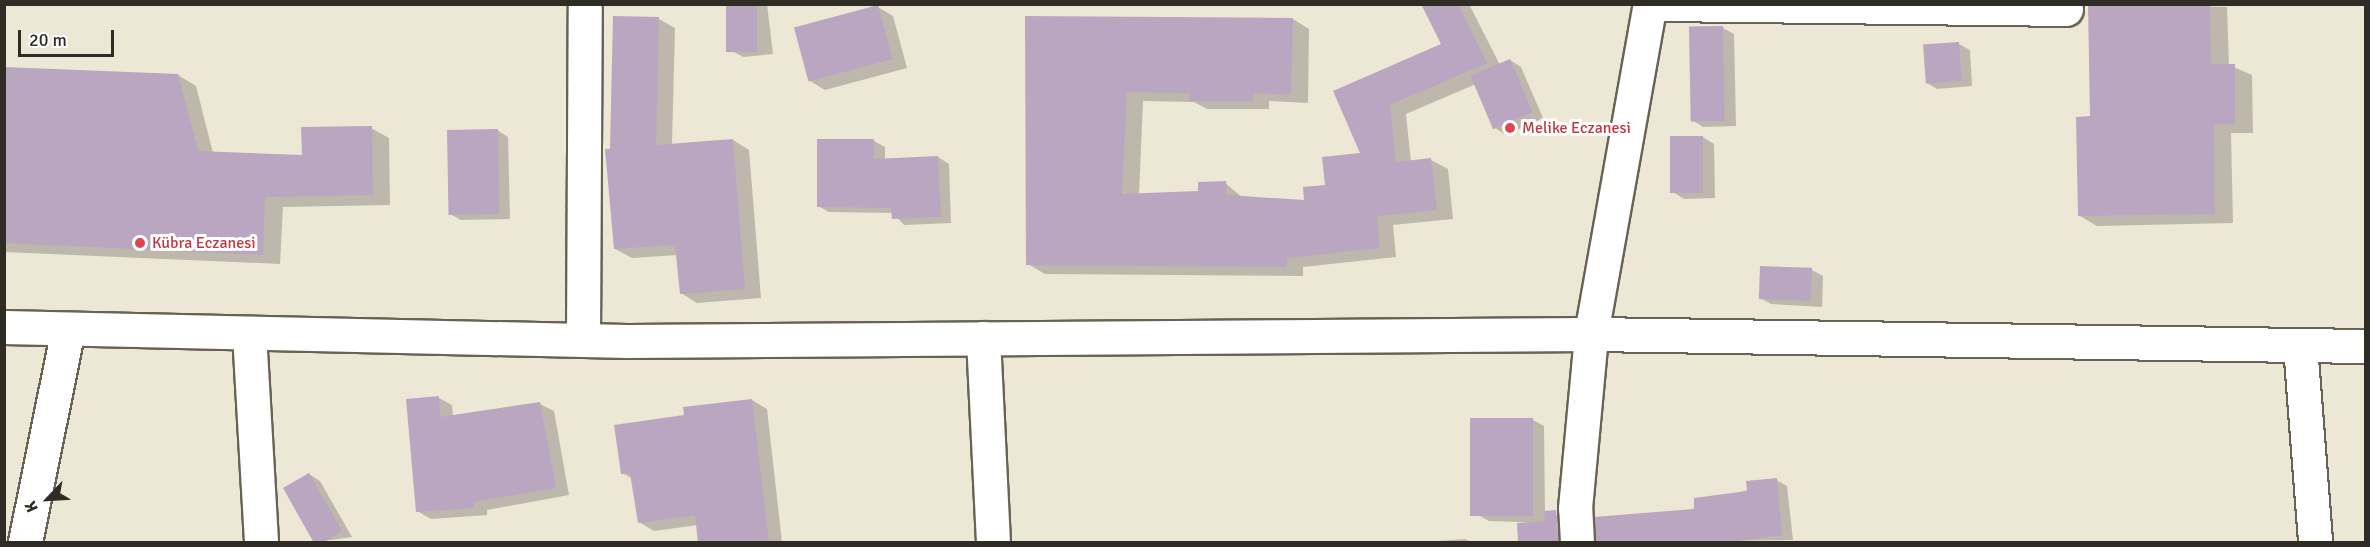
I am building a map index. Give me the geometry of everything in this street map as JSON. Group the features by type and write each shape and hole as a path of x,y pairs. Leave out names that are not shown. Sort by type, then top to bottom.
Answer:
{"street":[{"path":"583,340 585,4"},
{"path":"1577,543 1575,508 1591,334 1650,4"},
{"path":"1661,4 2067,9"},
{"path":"4,327 583,340 1591,334 2366,346"},
{"path":"25,543 68,329"},
{"path":"249,333 261,543"},
{"path":"983,338 993,543"},
{"path":"2300,345 2315,543"}],"building":[{"path":"726,4 757,4 757,52 726,52"},
{"path":"1421,4 1458,4 1487,63 1390,105 1396,162 1431,158 1437,210 1377,216 1380,248 1287,258 1287,267 1026,265 1025,16 1293,18 1291,95 1253,93 1253,101 1189,101 1189,93 1127,92 1122,194 1198,191 1198,182 1226,181 1227,195 1304,200 1303,187 1325,185 1322,157 1360,153 1333,91 1441,44"},
{"path":"2088,4 2210,4 2211,64 2235,64 2235,124 2214,124 2215,214 2078,216 2076,117 2090,116"},
{"path":"878,5 892,59 808,82 794,28"},
{"path":"613,16 659,17 656,145 733,139 745,289 680,294 675,245 614,249 605,149 610,149"},
{"path":"1723,26 1725,121 1691,122 1689,27"},
{"path":"1959,42 1962,81 1926,83 1923,45"},
{"path":"1510,59 1533,112 1493,129 1470,76"},
{"path":"4,67 178,74 198,151 302,155 301,127 372,126 373,195 265,197 263,255 4,243"},
{"path":"498,129 499,214 448,215 447,130"},
{"path":"1670,136 1703,136 1703,193 1670,193"},
{"path":"817,139 874,139 874,159 938,156 941,217 892,219 891,208 817,207"},
{"path":"1760,266 1812,268 1811,301 1759,299"},
{"path":"439,396 440,417 540,402 556,488 474,502 474,508 416,512 406,399"},
{"path":"752,399 769,543 698,543 695,515 638,523 630,473 621,474 614,425 684,415 683,407"},
{"path":"1470,418 1533,418 1533,516 1470,516"},
{"path":"309,473 342,531 322,543 314,543 283,488"},
{"path":"1777,478 1782,535 1724,543 1595,543 1594,517 1694,509 1694,498 1747,491 1746,481"},
{"path":"1556,510 1558,543 1518,543 1517,523 1545,521 1544,511"}],"place":[{"name":"Melike Eczanesi","path":"1510,128"},
{"name":"Kübra Eczanesi","path":"140,243"}]}
